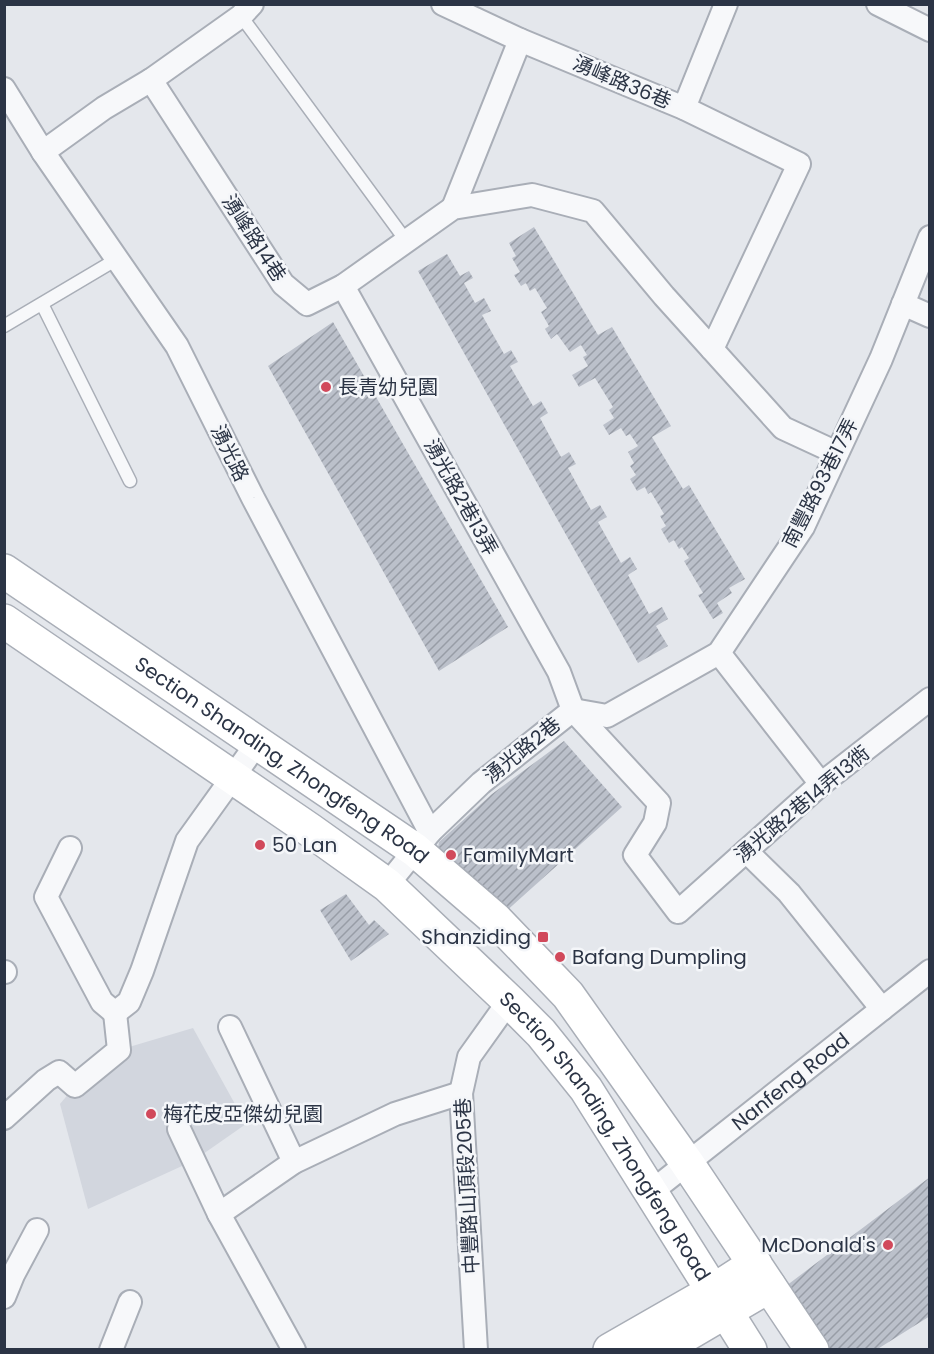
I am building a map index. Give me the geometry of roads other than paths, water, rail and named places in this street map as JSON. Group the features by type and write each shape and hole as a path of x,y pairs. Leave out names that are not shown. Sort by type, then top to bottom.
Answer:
{"main road":[{"name":"Section Shanding, Zhongfeng Road","path":"6,574 258,742 423,841 568,996 687,1163 812,1350"},
{"name":"Section Shanding, Zhongfeng Road","path":"4,621 387,885 509,1001 541,1033 586,1089 750,1350"},
{"path":"660,1350 719,1302 762,1275"},
{"path":"610,1350 719,1302"}],"street":[{"name":"湧峰路36巷","path":"443,4 520,40 684,108 799,164 712,349"},
{"path":"684,108 726,4"},
{"path":"878,4 930,30"},
{"path":"43,152 104,108 152,80 247,10"},
{"path":"453,208 520,40"},
{"name":"湧峰路14巷","path":"152,80 283,284 306,304 343,286 453,208"},
{"name":"湧光路","path":"4,89 43,152 177,346 423,841"},
{"path":"453,208 532,195 593,211 664,296 783,428 837,453"},
{"name":"南豐路93巷17弄","path":"719,653 803,527 881,359 930,237"},
{"name":"湧光路2巷13弄","path":"343,286 559,672 573,710"},
{"path":"903,304 930,316"},
{"path":"719,653 821,784"},
{"name":"湧光路2巷","path":"387,885 423,841 481,783 573,710 607,716 719,653"},
{"name":"湧光路2巷14弄13衖","path":"573,710 659,803 655,823 635,855 678,912 821,784 930,699"},
{"path":"115,1013 129,1002 142,971 187,841 258,742"},
{"path":"4,1118 46,1080 59,1072 75,1086 119,1050 115,1013 102,1002 46,897 70,848"},
{"path":"746,851 789,892 882,1009"},
{"name":"Nanfeng Road","path":"651,1192 930,971"},
{"name":"中豐路山頂段205巷","path":"476,1350 461,1093 469,1057 509,1001"},
{"path":"230,1027 294,1162"},
{"path":"219,1214 294,1162 395,1114 461,1093"},
{"path":"179,1130 219,1214 294,1350"},
{"path":"4,1297 9,1270 37,1230"},
{"path":"111,1350 130,1302"}],"lane":[{"path":"247,10 407,242"},
{"path":"4,326 117,259"},
{"path":"42,304 130,481"}],"place":[{"name":"長青幼兒園","path":"326,387"},
{"name":"50 Lan","path":"260,845"},
{"name":"FamilyMart","path":"451,855"},
{"name":"Shanziding","path":"543,937"},
{"name":"Bafang Dumpling","path":"560,957"},
{"name":"梅花皮亞傑幼兒園","path":"151,1114"},
{"name":"McDonald's","path":"888,1245"}]}
